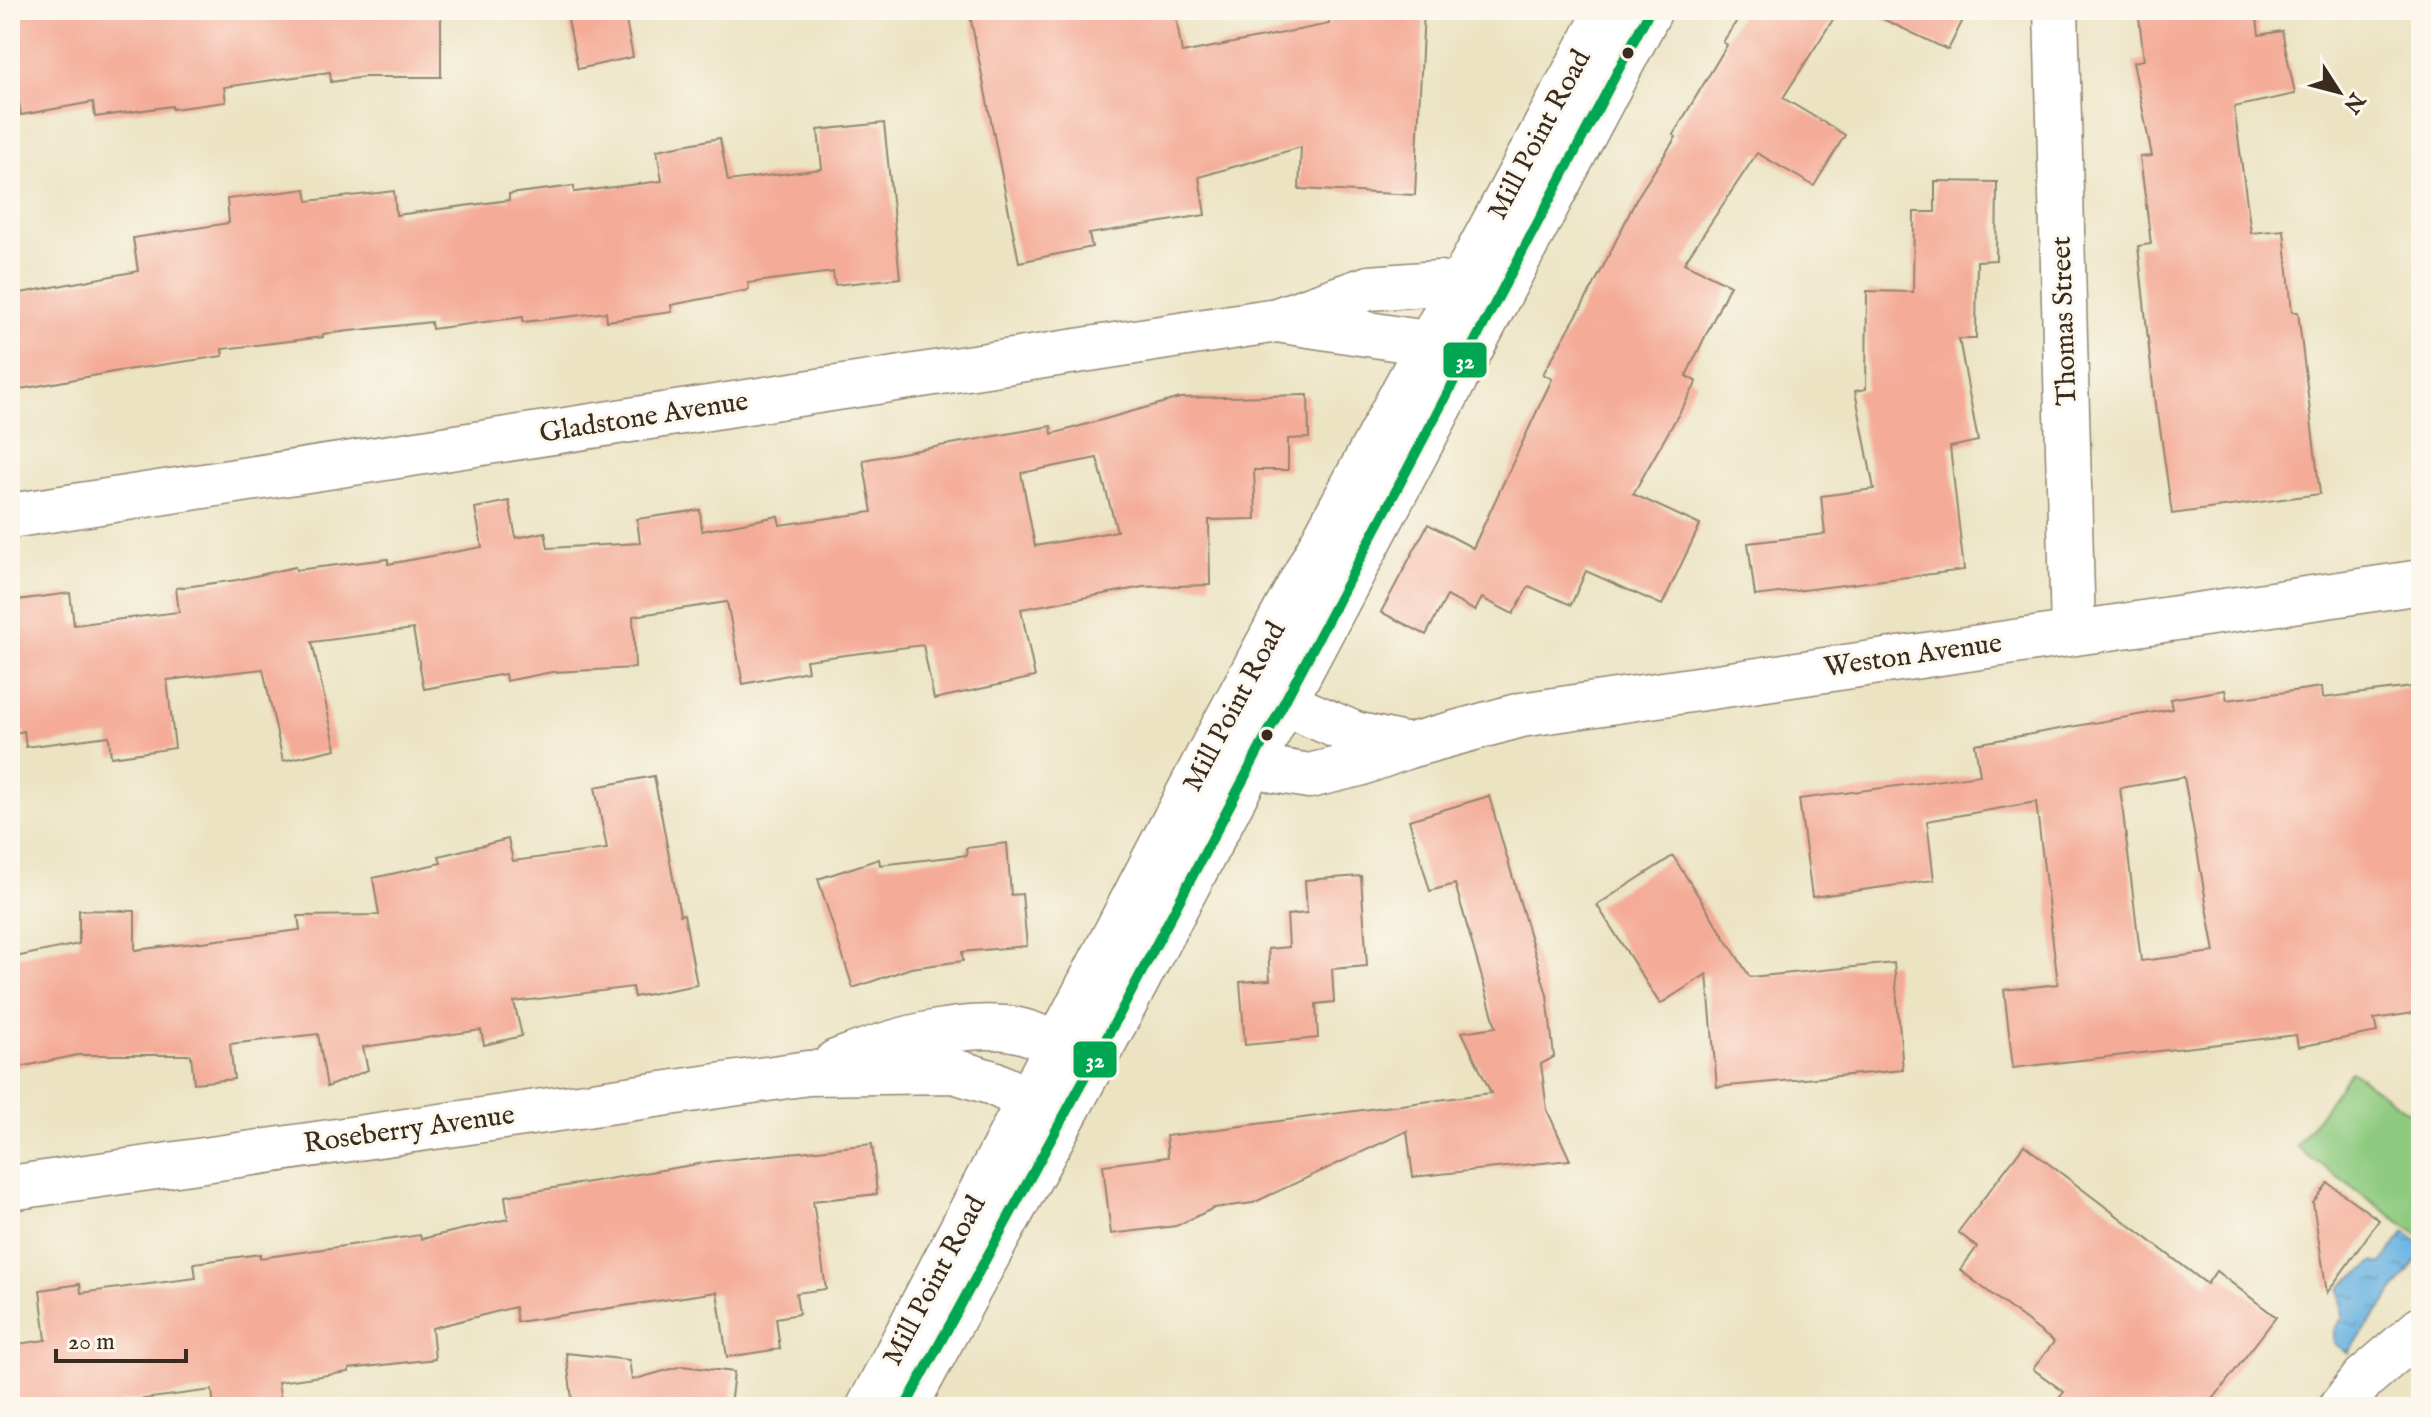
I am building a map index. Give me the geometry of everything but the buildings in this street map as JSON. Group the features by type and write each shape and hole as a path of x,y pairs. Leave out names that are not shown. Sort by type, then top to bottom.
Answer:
{"street":[{"name":"Mill Point Road","path":"1264,695 1466,359 1477,295 1608,10"},
{"name":"Mill Point Road","path":"905,1407 1047,1108 1264,695 1426,345 1477,295 1650,10"},
{"name":"Thomas Street","path":"2056,10 2073,632"},
{"name":"Gladstone Avenue","path":"10,516 1277,320 1369,288 1439,283 1477,295"},
{"name":"Gladstone Avenue","path":"1277,320 1426,345 1466,359"},
{"name":"Weston Avenue","path":"1233,755 1274,770 1309,776 1521,715 2421,582"},
{"name":"Weston Avenue","path":"1264,695 1355,734 1408,746"},
{"name":"Roseberry Avenue","path":"808,1073 884,1043 984,1026 1020,1030 1074,1055"},
{"name":"Roseberry Avenue","path":"10,1188 808,1073 954,1071 993,1083 1047,1108"},
{"name":"Mill Point Road","path":"869,1407 1047,1108"},
{"path":"2341,1407 2363,1379 2421,1329"}],"green space":[{"path":"2351,1071 2421,1121 2421,1237 2296,1147"}],"water":[{"path":"2405,1232 2421,1244 2421,1254 2348,1353 2334,1343 2334,1330 2343,1317 2340,1289 2373,1262 2381,1264"}],"transit line":[{"name":"32","path":"905,1407 1119,1015 1650,10"}]}
